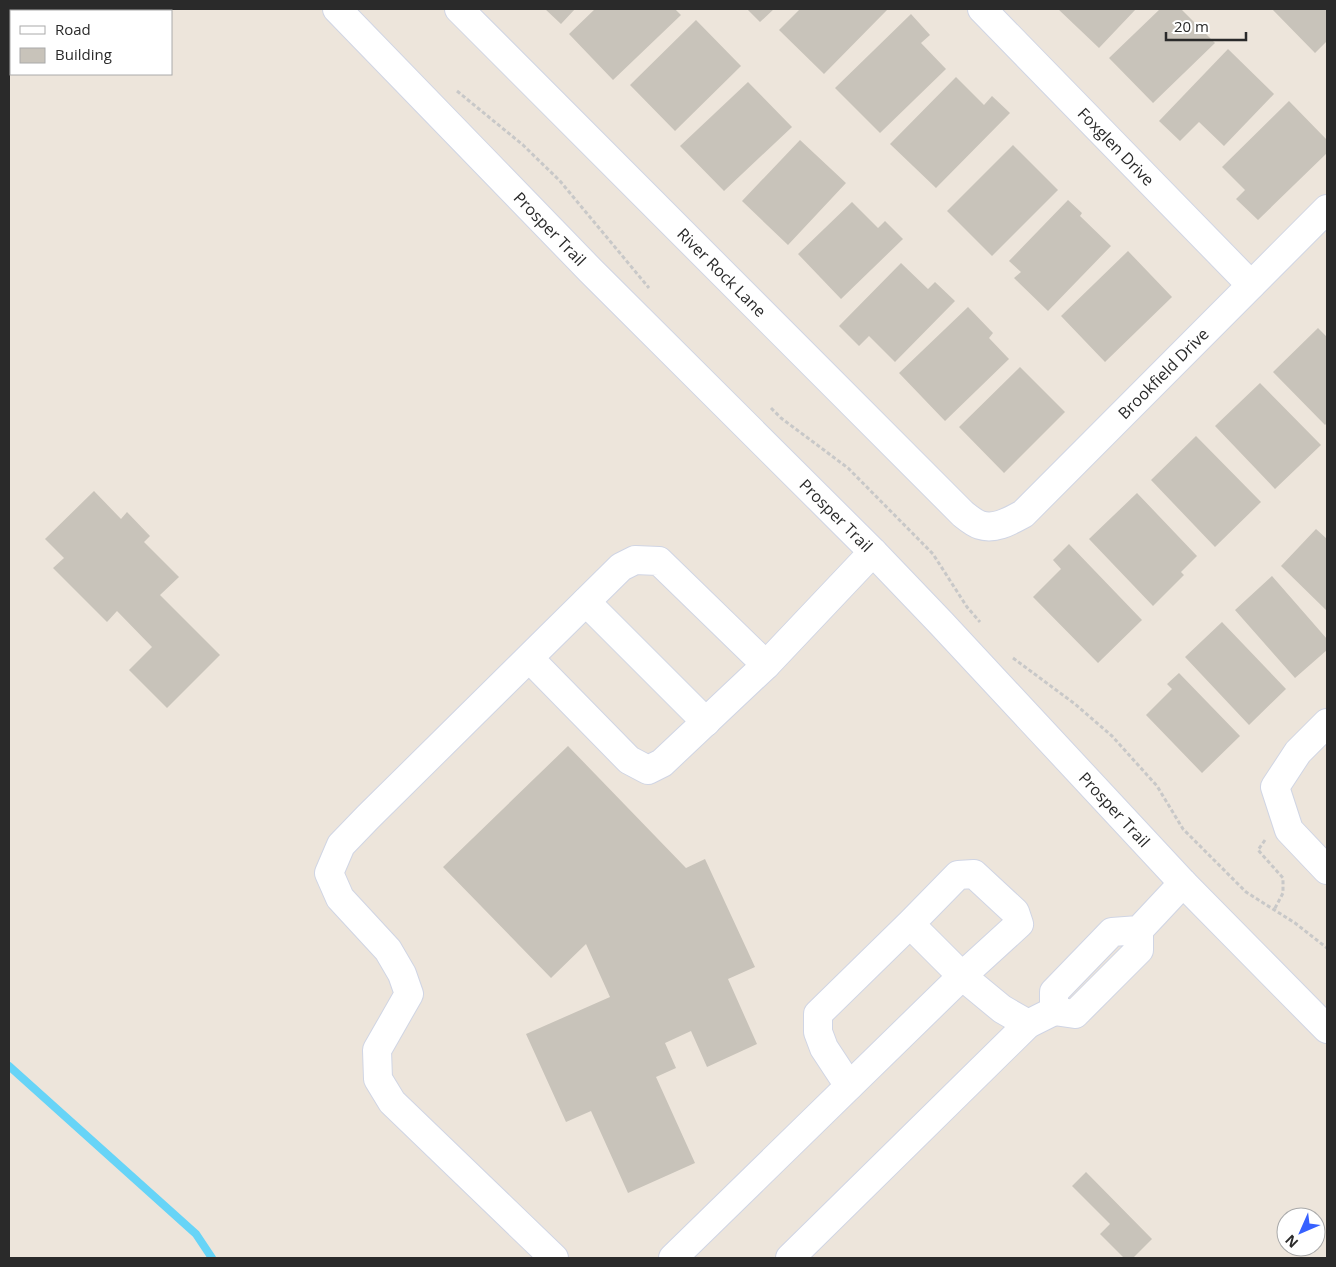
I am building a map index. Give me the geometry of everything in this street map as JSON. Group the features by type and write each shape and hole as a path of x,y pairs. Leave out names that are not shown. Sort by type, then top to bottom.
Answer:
{"street":[{"name":"Prosper Trail","path":"336,9 590,271 873,552 1183,883 1327,1030"},
{"name":"River Rock Lane","path":"460,9 963,514 980,525 991,526"},
{"name":"Foxglen Drive","path":"982,9 1251,285"},
{"name":"Brookfield Drive","path":"991,526 1008,522 1022,514 1327,209"},
{"path":"529,658 629,760 648,770 662,763 766,665 873,552"},
{"path":"554,1258 392,1102 378,1079 377,1050 409,994 402,974 388,950 340,898 329,873 341,845 620,568 635,560 659,561 766,665"},
{"path":"586,602 706,722"},
{"path":"1327,723 1298,752 1275,787 1289,830 1327,870"},
{"path":"673,1258 962,976 1019,924 1015,912 974,874 958,875 818,1014 818,1032 824,1048 849,1086"},
{"path":"790,1258 1028,1024 1054,1011 1054,992 1112,932 1139,930 1183,883"},
{"path":"910,924 962,976 1002,1009 1028,1024"}],"path":[{"path":"456,90 523,145 560,181 651,289"},
{"path":"767,405 848,468 933,554 967,607 986,628"},
{"path":"1010,656 1076,704 1112,736 1157,786 1184,829 1246,892 1295,923 1327,948"},
{"path":"1274,910 1283,892 1283,878 1258,850 1283,813"}],"building":[{"path":"545,9 575,9 561,24"},
{"path":"595,9 675,9 681,15 613,80 569,34"},
{"path":"747,9 774,9 760,22"},
{"path":"800,9 887,10 824,74 779,30"},
{"path":"1058,9 1136,9 1099,48"},
{"path":"1160,9 1181,9 1215,43 1153,103 1109,58"},
{"path":"1272,9 1327,9 1327,41 1315,53"},
{"path":"911,14 930,35 921,43 946,69 880,133 835,88"},
{"path":"696,20 741,66 675,131 630,85"},
{"path":"1228,49 1274,94 1224,146 1199,122 1180,141 1159,121"},
{"path":"956,77 984,105 992,96 1010,113 936,188 890,144"},
{"path":"748,82 792,127 724,191 680,146"},
{"path":"1289,101 1327,140 1327,153 1258,220 1236,199 1245,190 1222,167"},
{"path":"800,140 846,183 788,245 742,201"},
{"path":"1013,145 1058,190 992,256 947,211"},
{"path":"1068,200 1082,213 1080,216 1111,246 1048,311 1014,278 1021,272 1009,261"},
{"path":"852,202 878,228 885,221 903,239 841,299 798,254"},
{"path":"1128,251 1172,297 1105,362 1061,316"},
{"path":"901,263 928,289 935,282 955,301 895,362 869,336 859,346 839,326"},
{"path":"968,307 993,333 989,338 1009,359 945,421 899,373"},
{"path":"1318,328 1327,337 1327,423 1325,425 1273,372"},
{"path":"1020,367 1065,412 1004,473 959,427"},
{"path":"1260,383 1321,445 1275,489 1215,426"},
{"path":"1196,436 1261,502 1215,547 1151,480"},
{"path":"94,491 121,519 127,512 150,536 144,542 179,577 160,595 220,655 167,708 129,670 152,647 117,611 107,622 53,568 64,558 45,539"},
{"path":"1137,493 1197,556 1181,572 1184,575 1153,606 1089,539"},
{"path":"1316,529 1327,539 1327,611 1281,566"},
{"path":"1069,544 1142,620 1098,663 1033,597 1061,569 1053,560"},
{"path":"1272,576 1327,639 1327,650 1295,678 1235,610"},
{"path":"1222,622 1286,689 1249,725 1185,657"},
{"path":"1179,673 1240,736 1202,773 1146,715 1172,689 1167,684"},
{"path":"568,746 686,868 705,859 755,967 728,979 757,1044 707,1067 691,1031 665,1043 676,1068 656,1077 695,1163 628,1193 591,1111 566,1122 526,1034 610,997 586,944 551,978 443,867"},
{"path":"1086,1172 1152,1239 1133,1258 1124,1258 1100,1234 1110,1224 1072,1186"}],"waterway":[{"path":"9,1066 196,1234 212,1258"}]}
